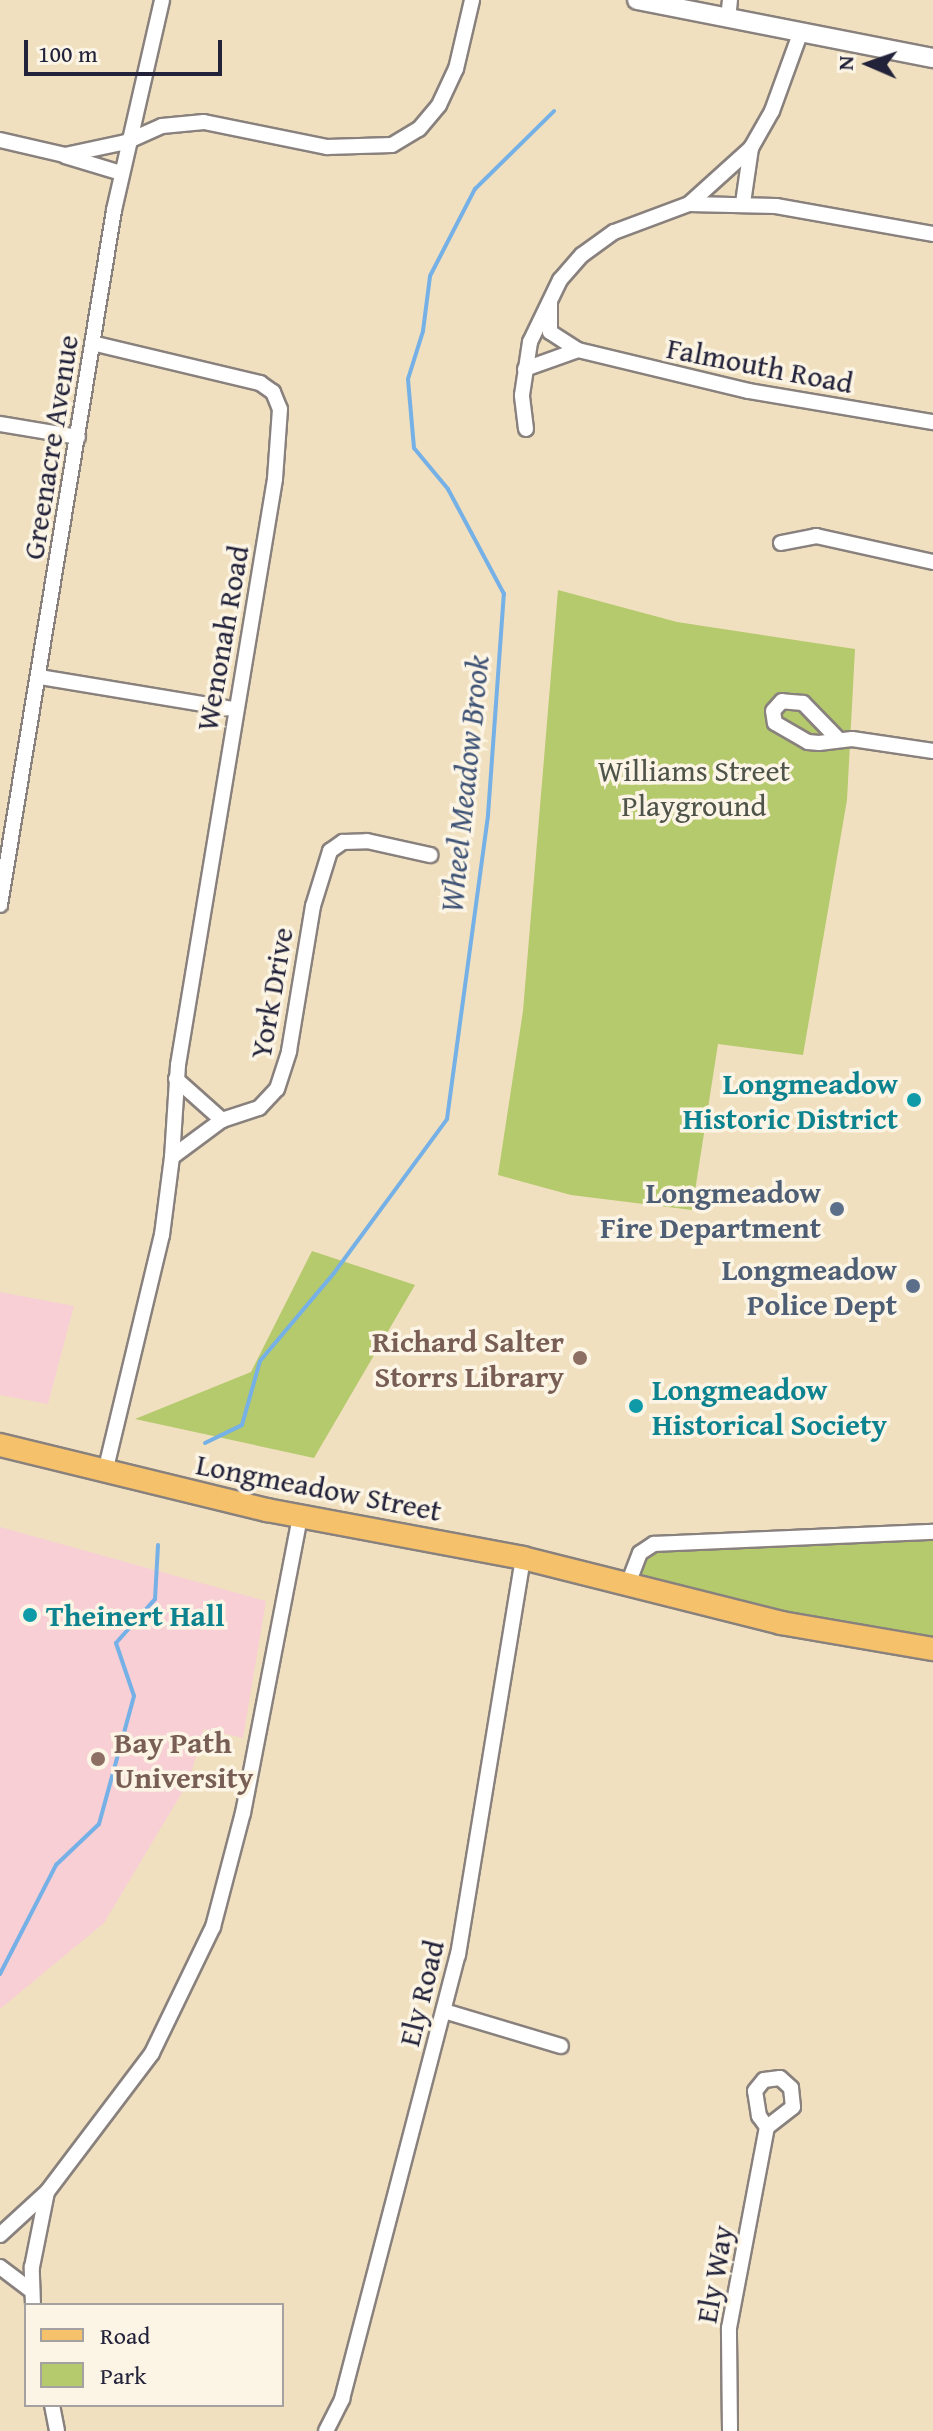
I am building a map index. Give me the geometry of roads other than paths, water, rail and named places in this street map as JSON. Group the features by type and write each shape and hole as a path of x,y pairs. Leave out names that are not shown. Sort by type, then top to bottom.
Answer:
{"main road":[{"name":"Longmeadow Street","path":"0,1445 300,1517 523,1558 781,1623 933,1649"}],"street":[{"name":"Greenacre Avenue","path":"0,905 126,142 162,0"},
{"path":"65,155 126,142 162,126 204,122 327,147 392,145 419,129 439,105 456,69 472,0"},
{"path":"637,0 933,58"},
{"path":"728,19 730,0"},
{"path":"689,204 751,148 772,111 800,34"},
{"path":"0,140 65,155 121,173"},
{"path":"743,203 751,148"},
{"path":"526,429 525,369 534,329 554,290 582,255 603,238 647,216 689,204 743,203 933,234"},
{"name":"Falmouth Road","path":"554,290 550,332 578,350 721,386 933,422"},
{"name":"Wenonah Road","path":"92,343 249,380 269,389 278,400 277,463 234,709 176,1079 172,1157"},
{"path":"525,369 578,350"},
{"path":"0,424 78,437"},
{"path":"781,543 816,536 933,562"},
{"path":"40,677 234,709"},
{"path":"839,740 933,751"},
{"name":"York Drive","path":"172,1157 222,1120 259,1108 282,1078 313,906 333,848 348,840 367,841 430,855"},
{"path":"176,1079 222,1120"},
{"path":"105,1472 162,1235 172,1157"},
{"path":"0,2235 47,2192 152,2053 213,1927 243,1813 300,1517"},
{"path":"628,1584 640,1553 654,1544 933,1532"},
{"name":"Ely Road","path":"326,2431 342,2399 444,2011 474,1879 523,1558"},
{"path":"444,2011 561,2046"},
{"name":"Ely Way","path":"730,2431 729,2328 767,2127"},
{"path":"32,2298 47,2192"},
{"path":"0,2267 32,2298"},
{"path":"52,2407 57,2431"}],"waterway":[{"name":"Wheel Meadow Brook","path":"205,1443 242,1425 260,1361 334,1273 447,1119 488,815 504,594 448,489 414,448 408,379 423,331 430,276 475,189 554,111"},
{"name":"Wheel Meadow Brook","path":"0,1974 56,1865 99,1824 134,1696 116,1643 155,1599 158,1545"}],"place":[{"name":"Longmeadow Historic District","path":"914,1100"},
{"name":"Longmeadow Fire Department","path":"837,1209"},
{"name":"Longmeadow Police Dept","path":"913,1286"},
{"name":"Richard Salter Storrs Library","path":"580,1358"},
{"name":"Longmeadow Historical Society","path":"636,1406"},
{"name":"Theinert Hall","path":"30,1615"},
{"name":"Bay Path University","path":"98,1759"}],"park label":[{"name":"Williams Street Playground","path":"694,787"}]}
